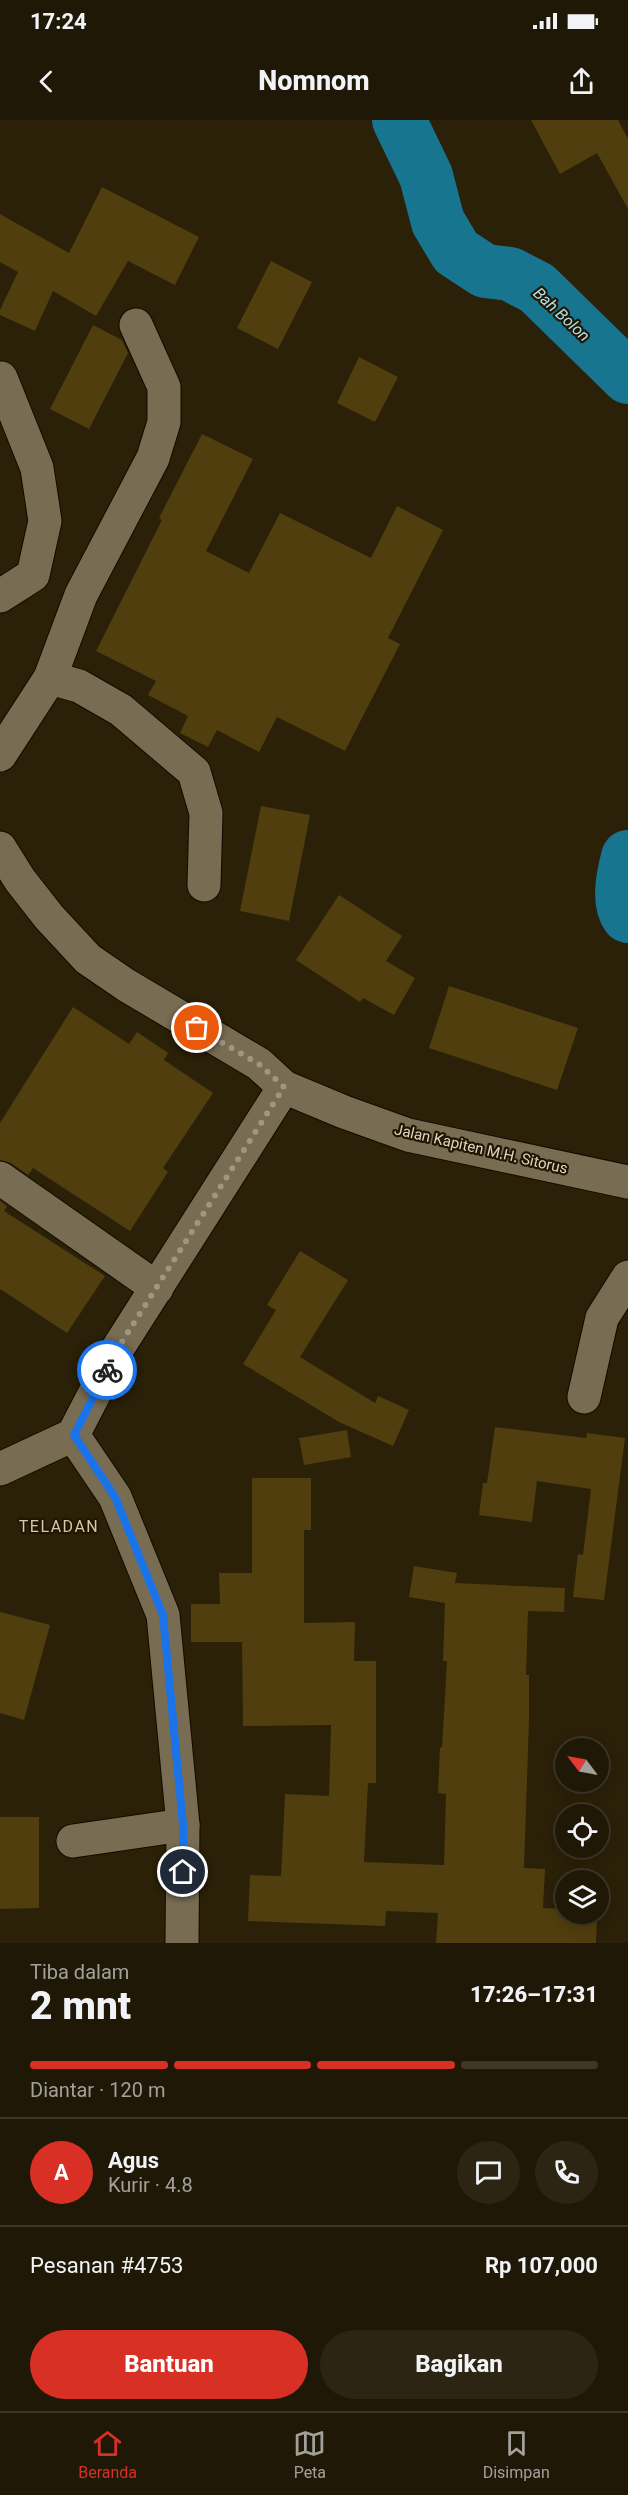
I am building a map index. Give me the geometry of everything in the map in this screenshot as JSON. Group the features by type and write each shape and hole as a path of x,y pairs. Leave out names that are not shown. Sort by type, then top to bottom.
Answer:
{"street":[{"path":"0,755 50,678 81,595 153,458 164,422 164,387 136,326"},
{"path":"0,596 33,575 45,521 37,468 1,378"},
{"path":"50,678 79,686 121,710 194,772 207,813 204,885"},
{"name":"Jalan Kapiten M.H. Sitorus","path":"0,848 20,880 49,917 88,958 126,986 259,1064 284,1087 408,1135 628,1182"},
{"path":"0,1470 74,1435 118,1348 284,1087"},
{"path":"0,1178 157,1288"},
{"path":"584,1397 602,1318 628,1278"},
{"path":"74,1435 115,1497 163,1615 183,1825 182,1943"},
{"path":"73,1841 183,1825"}],"building":[{"path":"531,120 618,120 628,139 628,209 597,153 560,174"},
{"path":"102,187 199,237 175,285 128,261 96,316 53,291 35,331 0,315 0,310 18,272 0,262 0,214 69,253"},
{"path":"271,261 312,282 278,349 237,328"},
{"path":"93,325 122,340 128,353 89,429 50,409"},
{"path":"359,357 398,377 375,422 337,403"},
{"path":"202,434 253,459 206,551 249,573 280,513 371,558 397,506 443,530 388,638 400,644 345,751 277,717 259,752 217,730 208,747 180,733 188,716 148,695 156,681 96,651 162,520 159,518"},
{"path":"261,806 310,815 289,921 240,911"},
{"path":"339,895 402,936 386,961 415,978 394,1015 363,998 360,1002 296,960"},
{"path":"449,986 578,1028 557,1090 429,1048"},
{"path":"73,1007 129,1044 137,1032 168,1053 164,1060 213,1093 163,1168 168,1172 130,1231 33,1168 28,1175 11,1163 0,1160 0,1123"},
{"path":"0,1201 7,1206 4,1211 105,1276 67,1333 0,1289"},
{"path":"300,1251 348,1280 300,1357 375,1403 378,1396 409,1410 393,1446 339,1422 243,1364 276,1310 267,1305"},
{"path":"495,1427 586,1438 587,1433 625,1438 604,1600 573,1597 578,1554 583,1555 591,1489 537,1481 532,1522 479,1515 483,1483 487,1483"},
{"path":"347,1430 351,1457 304,1465 299,1438"},
{"path":"252,1478 311,1478 311,1530 304,1530 304,1623 355,1622 354,1661 376,1661 376,1783 368,1783 364,1862 444,1865 446,1794 438,1793 447,1661 443,1661 445,1603 409,1597 414,1566 457,1573 455,1583 565,1588 564,1612 528,1611 526,1675 529,1675 529,1720 524,1868 545,1869 543,1908 555,1909 555,1924 597,1924 596,1943 436,1943 438,1913 386,1911 385,1926 248,1921 250,1875 281,1876 285,1794 329,1796 331,1725 243,1726 242,1642 191,1642 191,1604 220,1604 219,1573 252,1573"},
{"path":"0,1612 50,1625 24,1720 0,1713"},
{"path":"0,1817 39,1817 39,1908 0,1909"}],"waterway":[{"name":"Bah Bolon","path":"399,120 426,176 438,222 456,252 485,271 510,274 537,288 628,377"},
{"name":"Bah Bolon","path":"628,857 622,895 628,916"}],"way so far":[{"path":"107,1370 118,1348 284,1087 259,1064 197,1028"}],"district":[{"name":"TELADAN","path":"59,1526"}],"route":[{"path":"107,1370 74,1435 115,1497 163,1615 183,1825 183,1872"}]}
